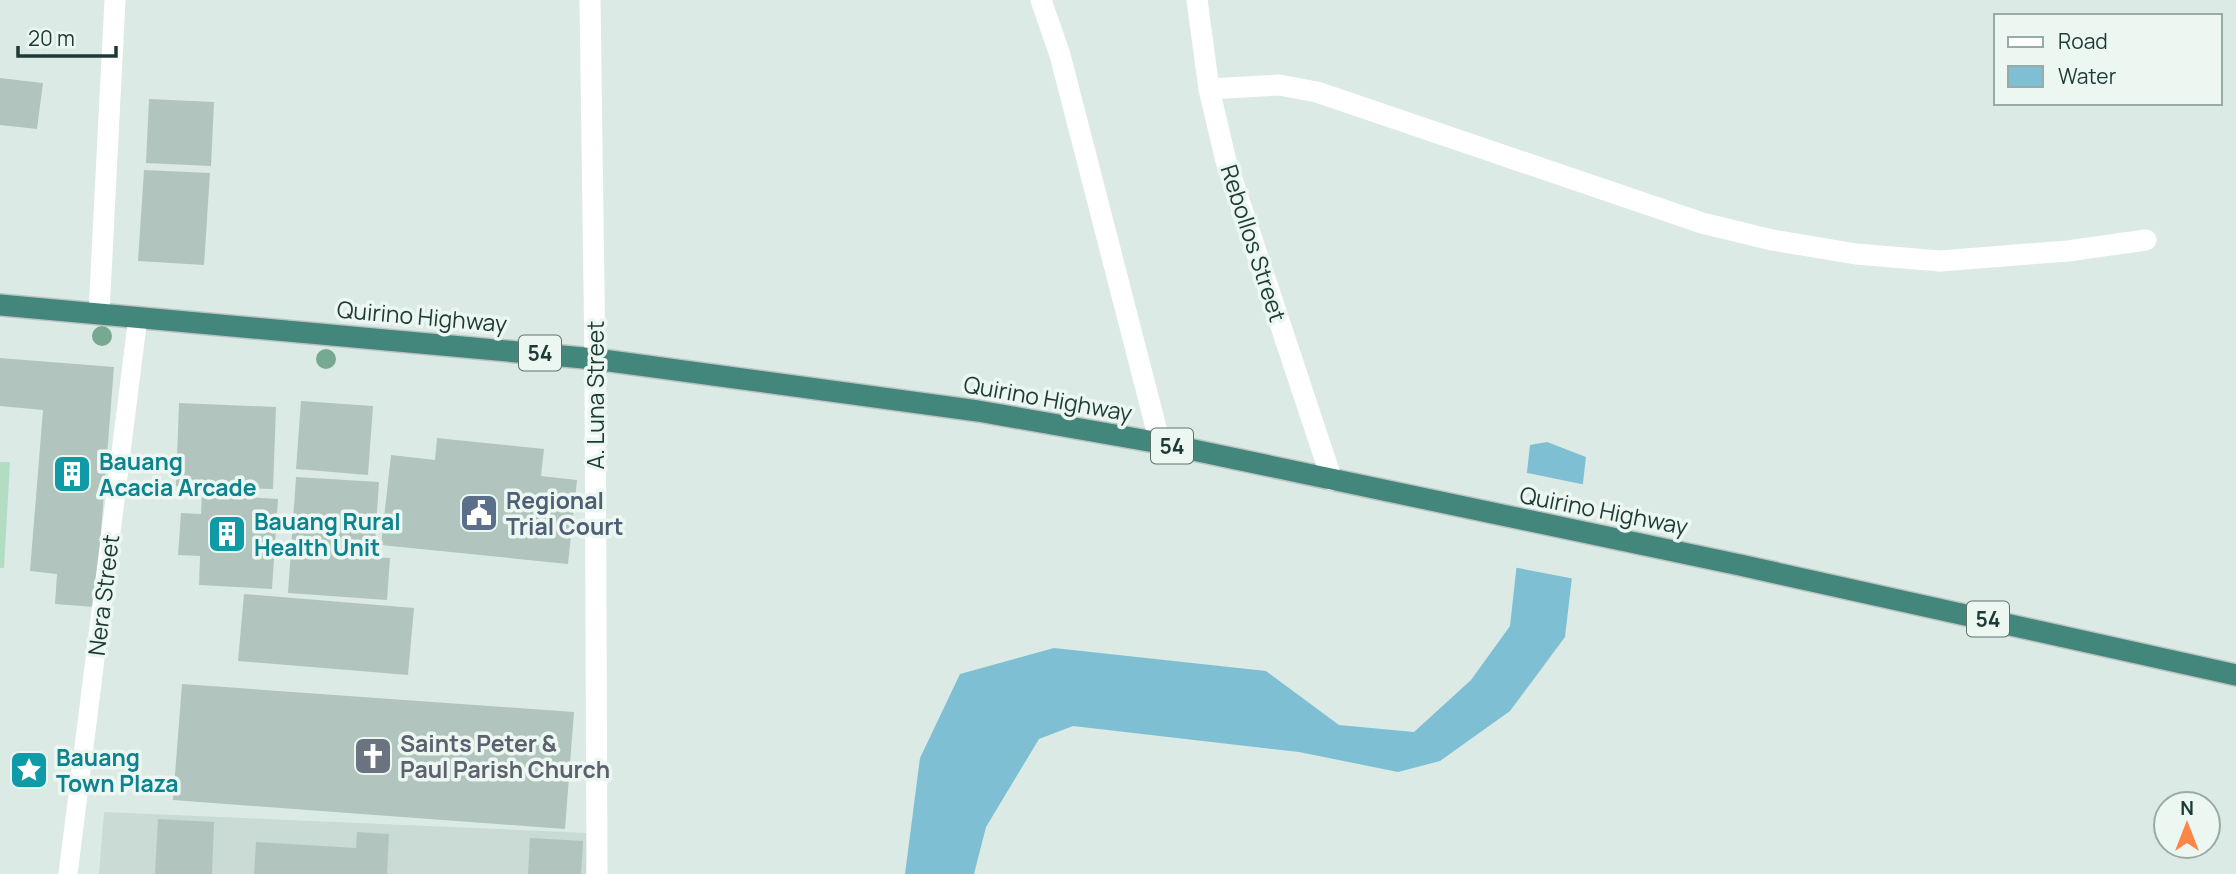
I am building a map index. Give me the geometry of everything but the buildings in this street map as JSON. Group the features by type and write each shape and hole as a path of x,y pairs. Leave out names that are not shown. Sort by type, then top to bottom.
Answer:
{"highway":[{"name":"Quirino Highway","path":"0,305 595,359 978,411 1160,443 1950,610 2236,675"}],"street":[{"path":"99,313 115,0"},
{"name":"A. Luna Street","path":"590,0 595,359 597,874"},
{"path":"1041,0 1059,55 1160,443"},
{"name":"Rebollos Street","path":"1197,0 1209,89 1226,161 1332,480"},
{"path":"1209,89 1279,85 1317,92 1702,223 1772,240 1856,254 1940,261 1984,259 2146,240"}],"lane":[{"name":"Nera Street","path":"68,874 138,317"}],"shaded area":[{"path":"104,812 588,833 586,874 99,874"}],"green space":[{"path":"0,462 10,462 4,568 0,568"}],"water":[{"path":"1547,442 1586,457 1565,637 1510,711 1440,761 1398,772 1299,752 1073,726 1039,739 986,827 974,874 905,874 920,758 960,674 1054,648 1266,671 1339,725 1414,732 1471,680 1510,626 1530,445"}],"pier":[{"path":"1523,472 1586,485 1575,579 1513,567"}],"place":[{"name":"Bauang Acacia Arcade","path":"72,474"},
{"name":"Regional Trial Court","path":"479,513"},
{"name":"Bauang Rural Health Unit","path":"227,534"},
{"name":"Saints Peter & Paul Parish Church","path":"373,756"},
{"name":"Bauang Town Plaza","path":"29,770"}]}
